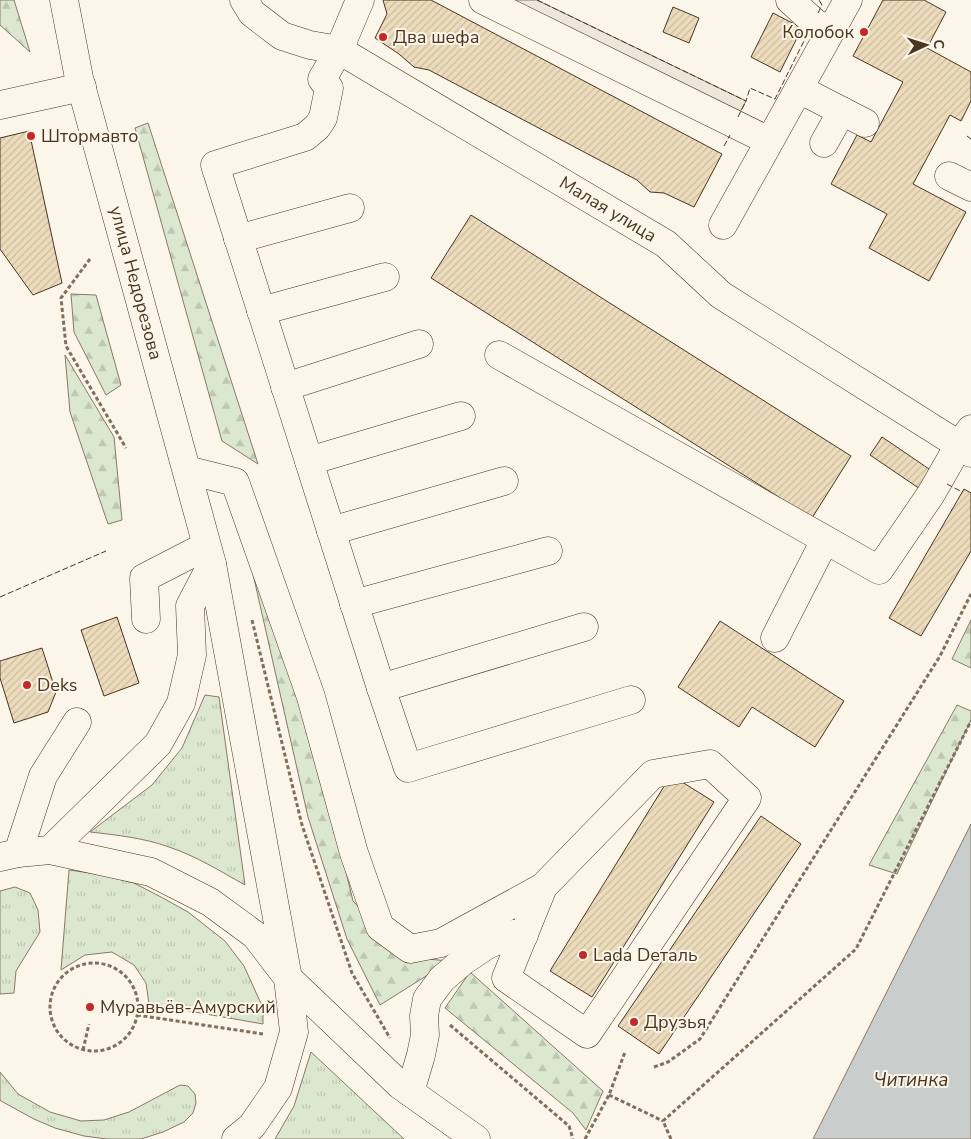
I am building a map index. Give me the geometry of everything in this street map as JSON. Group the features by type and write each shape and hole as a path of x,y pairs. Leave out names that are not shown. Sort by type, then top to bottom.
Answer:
{"street":[{"name":"улица Недорезова","path":"64,0 82,86 209,555 288,978 294,1032 278,1088 252,1126 236,1139"},
{"name":"Малая улица","path":"244,0 252,13 282,36 310,45 339,50 666,244 721,295 967,442"},
{"path":"360,0 339,50 322,79 329,88 322,118 317,127 305,138 215,165 408,768 631,700"},
{"path":"483,0 769,141"},
{"path":"790,0 814,22 830,32"},
{"path":"723,224 848,0"},
{"path":"0,105 82,86"},
{"path":"799,89 853,117 824,143"},
{"path":"238,239 350,208"},
{"path":"262,312 385,277"},
{"path":"285,387 419,344"},
{"path":"499,355 879,570 967,442"},
{"path":"309,461 461,416"},
{"path":"187,470 236,482 311,697 354,853 380,927 410,949 441,943 543,887 653,774 710,764 747,798 587,1034 506,978 543,887"},
{"path":"331,531 504,481"},
{"path":"774,638 825,540"},
{"path":"354,604 548,551"},
{"path":"146,619 144,578 209,555"},
{"path":"50,850 158,744 172,720 181,703 192,655 190,606 209,555"},
{"path":"381,688 584,628"},
{"path":"9,855 43,776 76,722"},
{"path":"9,855 50,850 151,872 210,902 255,935 288,978 400,1085 476,1139"},
{"path":"410,1092 425,1035 424,1016 427,999 442,979 463,961 487,946 513,934 524,935"}],"path":[{"path":"90,259 61,298 66,346 126,448"},
{"path":"654,1066 668,1062 700,1039 940,656 971,594"},
{"path":"252,620 302,825 352,973 393,1042"},
{"path":"663,1121 856,949 971,721"},
{"path":"96,963 110,966 122,973 131,984 137,997 137,1015 134,1026 125,1038 112,1047 98,1051 82,1050 69,1044 59,1034 52,1021 50,1007 52,993 59,980 69,971 82,965 96,963"},
{"path":"137,1015 263,1034"},
{"path":"82,1050 89,1024"},
{"path":"448,1024 569,1126 573,1139"},
{"path":"584,1139 609,1095 624,1052"},
{"path":"609,1095 663,1121 671,1139"}],"green space":[{"path":"0,0 14,0 30,52 0,25"},
{"path":"148,123 258,464 222,441 135,128"},
{"path":"71,294 96,295 121,385 106,395 74,332"},
{"path":"65,355 114,437 122,520 108,524 70,412"},
{"path":"241,521 317,752 353,901 404,957 450,961 380,1005 347,939 308,817"},
{"path":"971,620 971,668 952,659"},
{"path":"205,695 219,697 245,885 198,859 169,847 140,839 90,832 152,785 182,748"},
{"path":"957,705 971,711 971,720 897,874 869,865"},
{"path":"69,870 104,875 134,883 188,912 225,941 244,966 263,1008 263,1024 149,1004 146,983 134,965 112,952 85,955 61,970"},
{"path":"15,887 30,893 38,910 40,932 16,971 14,993 0,994 0,891"},
{"path":"470,972 603,1091 586,1130 573,1113 445,1008"},
{"path":"311,1052 404,1139 275,1139 294,1106"},
{"path":"0,1072 18,1094 50,1112 81,1121 104,1120 129,1112 180,1085 188,1086 195,1094 196,1103 193,1113 184,1122 163,1132 141,1139 107,1139 84,1136 55,1128 1,1101"}],"shaded area":[{"path":"507,0 537,0 746,101 739,114"}],"water":[{"name":"Читинка","path":"971,824 971,1139 813,1139"}],"building":[{"path":"383,0 431,0 722,154 694,207 664,193 650,192 637,180 429,70 414,67 375,38 387,14"},
{"path":"883,0 924,0 946,12 927,48 971,72 971,101 961,121 950,115 913,184 966,212 929,281 869,248 887,214 831,184 857,135 871,142 903,82 853,56"},
{"path":"673,7 699,18 689,43 663,32"},
{"path":"773,13 802,28 780,72 751,57"},
{"path":"29,131 62,283 33,295 0,249 0,138"},
{"path":"471,215 851,456 812,518 431,278"},
{"path":"882,437 935,473 923,491 870,455"},
{"path":"964,489 971,493 971,551 921,636 889,618"},
{"path":"117,617 139,683 104,696 81,630"},
{"path":"720,621 844,701 815,747 752,707 739,727 678,687"},
{"path":"42,648 56,692 48,712 14,723 0,678 0,661"},
{"path":"671,775 714,802 592,997 550,971"},
{"path":"761,816 801,844 659,1054 618,1026"}],"fence":[{"path":"537,0 746,101 750,88 775,99 809,31"},
{"path":"818,13 822,5 819,0"},
{"path":"738,117 746,101"},
{"path":"724,146 730,135"},
{"path":"967,136 971,139"},
{"path":"947,484 962,492"},
{"path":"0,597 106,551"}],"place":[{"name":"Колобок","path":"864,32"},
{"name":"Два шефа","path":"383,37"},
{"name":"Штормавто","path":"31,136"},
{"name":"Deks","path":"27,685"},
{"name":"Lada Dеталь","path":"583,955"},
{"name":"Муравьёв-Амурский","path":"90,1007"},
{"name":"Друзья","path":"634,1022"}]}
